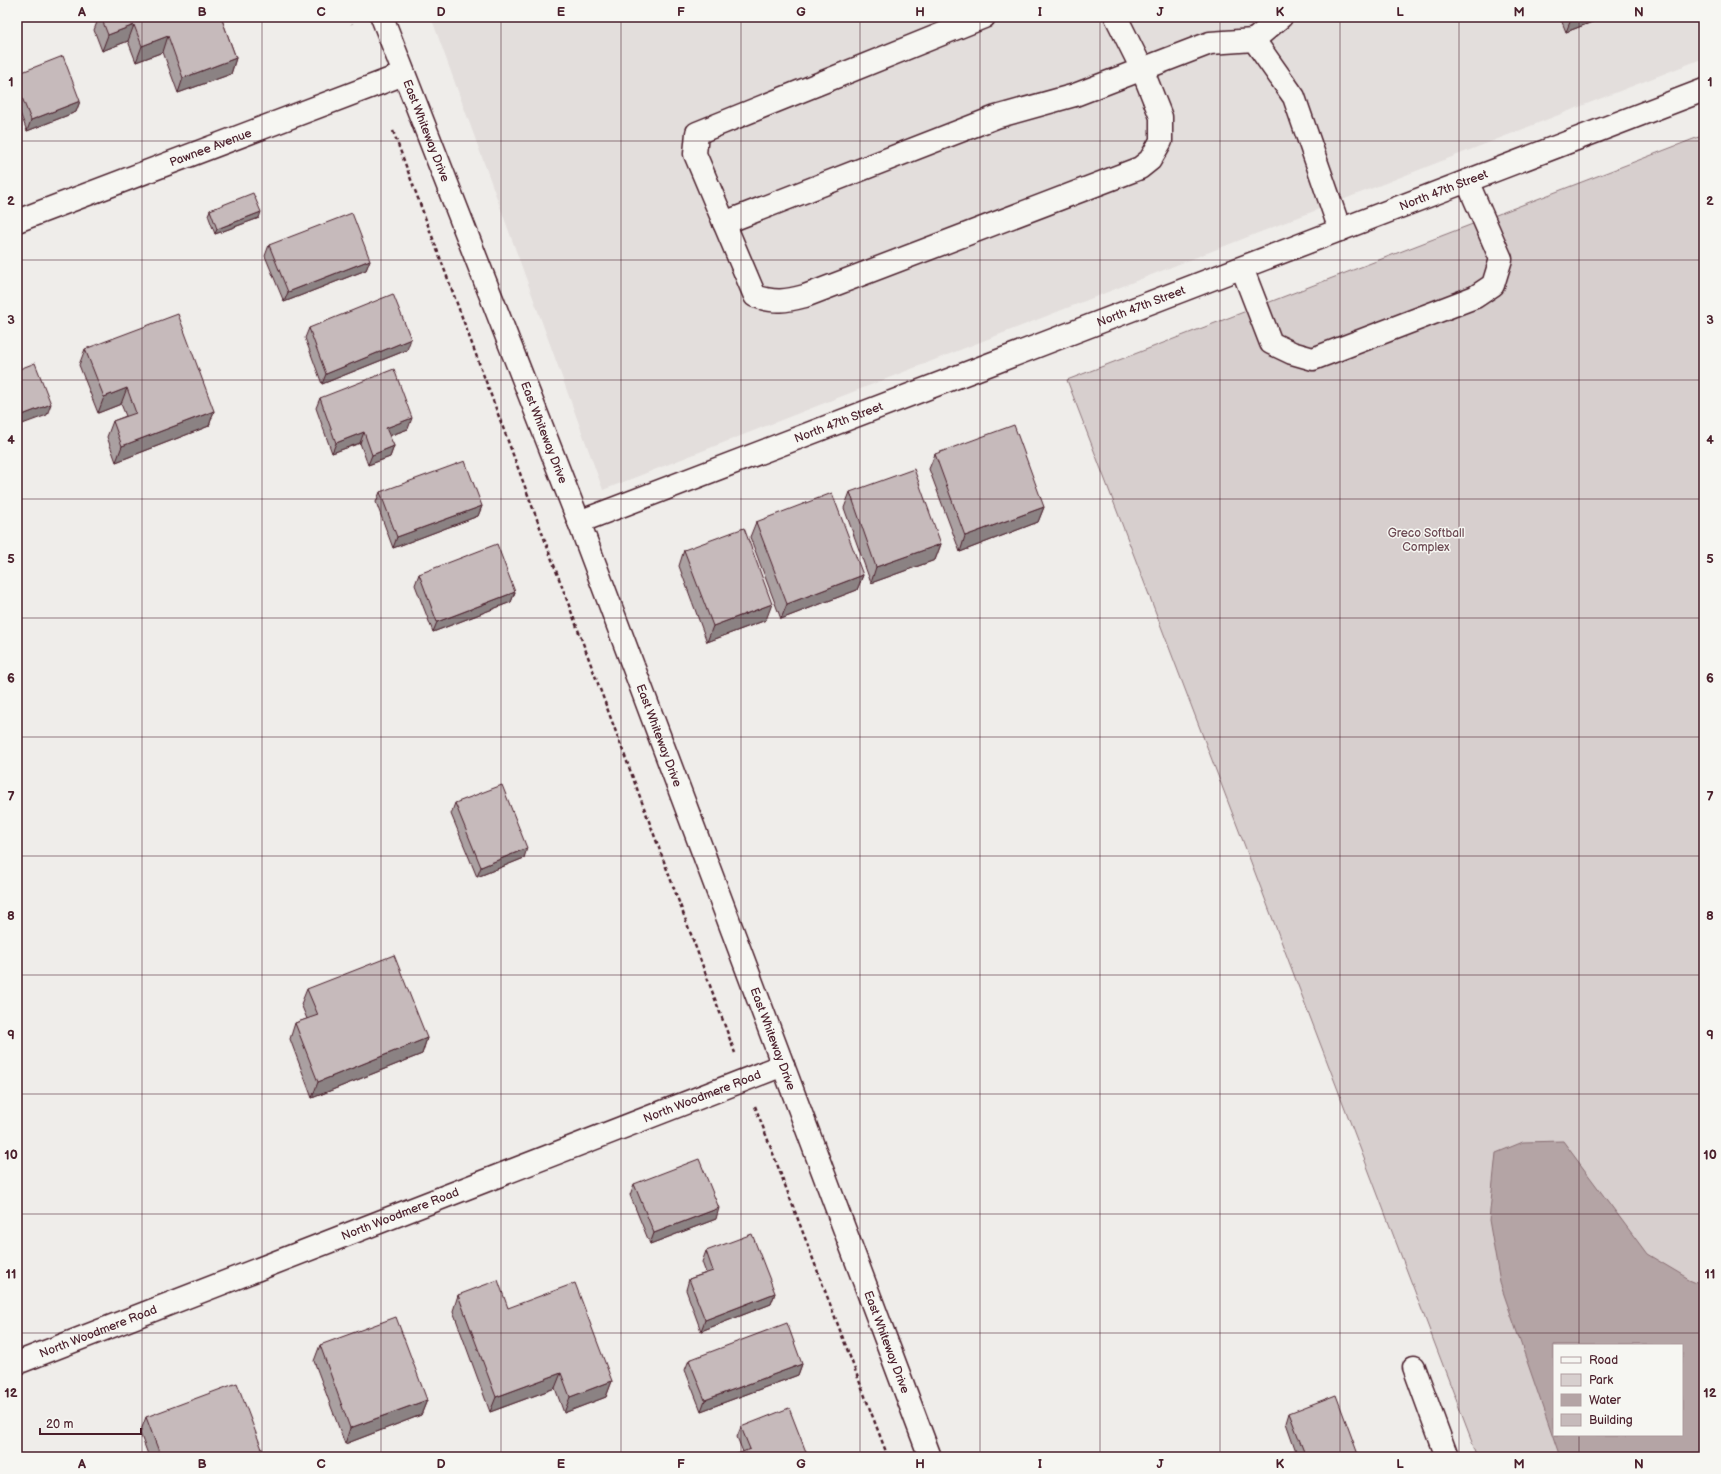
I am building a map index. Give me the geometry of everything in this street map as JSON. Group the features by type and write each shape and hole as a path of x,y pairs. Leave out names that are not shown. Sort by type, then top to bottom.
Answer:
{"street":[{"name":"East Whiteway Drive","path":"382,17 579,522 930,1457"},
{"path":"984,17 697,132 695,154 755,296 768,301 783,301 805,296 1140,168 1150,160 1161,141 1161,117 1142,69 1116,17"},
{"path":"724,223 996,118 1076,94 1210,43 1254,40 1281,17"},
{"path":"1254,40 1294,97 1340,230"},
{"name":"Pawnee Avenue","path":"17,221 404,74"},
{"name":"North 47th Street","path":"579,522 1704,90"},
{"path":"1242,268 1271,343 1292,353 1313,359 1475,297 1493,285 1501,259 1467,181"},
{"name":"North Woodmere Road","path":"17,1363 783,1065"},
{"path":"1414,1367 1447,1457"}],"path":[{"path":"393,130 745,1079 888,1457"}],"shaded area":[{"path":"431,17 1704,17 1704,58 603,490"}],"green space":[{"name":"Greco Softball Complex","path":"1704,135 1704,1457 1478,1457 1067,380"}],"water":[{"path":"1563,1141 1647,1254 1689,1279 1704,1285 1704,1457 1560,1457 1500,1283 1489,1220 1496,1153 1523,1142"}],"building":[{"path":"101,17 221,17 236,58 183,78 168,36 142,46 134,25 108,35"},
{"path":"63,56 80,101 31,120 17,85 17,74"},
{"path":"253,193 261,212 217,229 210,210"},
{"path":"352,213 370,260 288,292 269,245"},
{"path":"393,294 411,339 326,374 309,328"},
{"path":"178,314 214,411 122,446 113,421 136,413 127,388 104,397 85,349"},
{"path":"35,363 51,404 17,417 17,370"},
{"path":"394,369 412,418 386,428 394,446 372,455 364,432 336,443 320,398"},
{"path":"1014,425 1044,507 965,536 935,454"},
{"path":"465,461 482,506 397,537 380,492"},
{"path":"914,469 941,544 876,567 850,492"},
{"path":"832,493 863,575 787,604 756,522"},
{"path":"744,528 772,604 713,626 684,550"},
{"path":"497,544 515,592 437,622 419,574"},
{"path":"502,785 527,848 481,867 455,803"},
{"path":"394,955 427,1038 318,1082 295,1023 318,1015 307,989"},
{"path":"699,1159 719,1208 654,1233 634,1184"},
{"path":"752,1234 775,1293 705,1320 689,1279 713,1271 706,1251"},
{"path":"498,1280 508,1308 575,1283 612,1381 570,1397 561,1373 496,1397 458,1295"},
{"path":"396,1317 427,1400 350,1428 320,1345"},
{"path":"787,1323 802,1364 705,1400 689,1360"},
{"path":"237,1383 265,1457 161,1457 146,1417"},
{"path":"1336,1395 1359,1457 1306,1457 1289,1413"},
{"path":"789,1408 808,1457 730,1457 750,1449 741,1427"}]}
